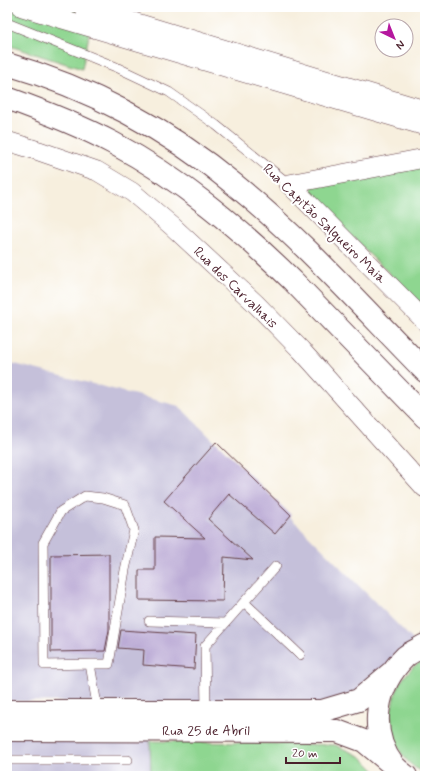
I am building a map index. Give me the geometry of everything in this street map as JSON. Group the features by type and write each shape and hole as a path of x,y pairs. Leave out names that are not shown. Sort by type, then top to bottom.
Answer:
{"main road":[{"path":"7,64 52,79 124,111 177,142 210,165 236,185 297,241 425,371"},
{"path":"7,98 40,110 113,143 161,171 213,209 254,244 293,281 425,417"},
{"path":"400,771 383,744 378,720 381,696 391,673 407,655 425,646"},
{"name":"Rua 25 de Abril","path":"7,711 322,711 359,700 391,673"},
{"name":"Rua 25 de Abril","path":"7,730 337,731 364,741 400,771"}],"street":[{"path":"22,7 425,126"},
{"path":"84,7 425,110"},
{"name":"Rua dos Carvalhais","path":"7,141 97,171 132,192 178,231 301,350 425,488"},
{"path":"289,184 425,158"},
{"name":"Rua Capitão Salgueiro Maia","path":"289,184 425,321"}],"lane":[{"name":"Rua Capitão Salgueiro Maia","path":"7,23 116,67 169,92 216,125 289,184"},
{"path":"85,496 103,498 125,505 134,530 125,570 109,664 90,664 44,665 43,543 61,511 85,496"},
{"path":"206,711 206,646 276,566"},
{"path":"244,602 300,655"},
{"path":"149,621 225,623"},
{"path":"90,664 98,711"},
{"path":"7,760 128,760"}],"shaded area":[{"path":"7,362 179,406 414,641 357,693 319,705 7,701"},
{"path":"7,731 150,733 151,776 7,776"}],"green space":[{"path":"7,7 88,7 92,21 82,69 7,45"},
{"path":"425,163 425,308 311,198 312,186"},
{"path":"425,659 425,774 413,766 404,757 397,746 391,721 395,695 401,682 411,669"},
{"path":"150,741 335,745 360,756 380,776 151,776"}],"building":[{"path":"216,442 291,515 275,534 229,494 208,519 253,560 224,557 223,601 139,600 139,570 155,570 155,537 205,538 164,501"},
{"path":"109,554 109,630 105,651 51,652 51,555"},
{"path":"121,630 196,635 194,669 143,665 144,650 118,648"}]}
